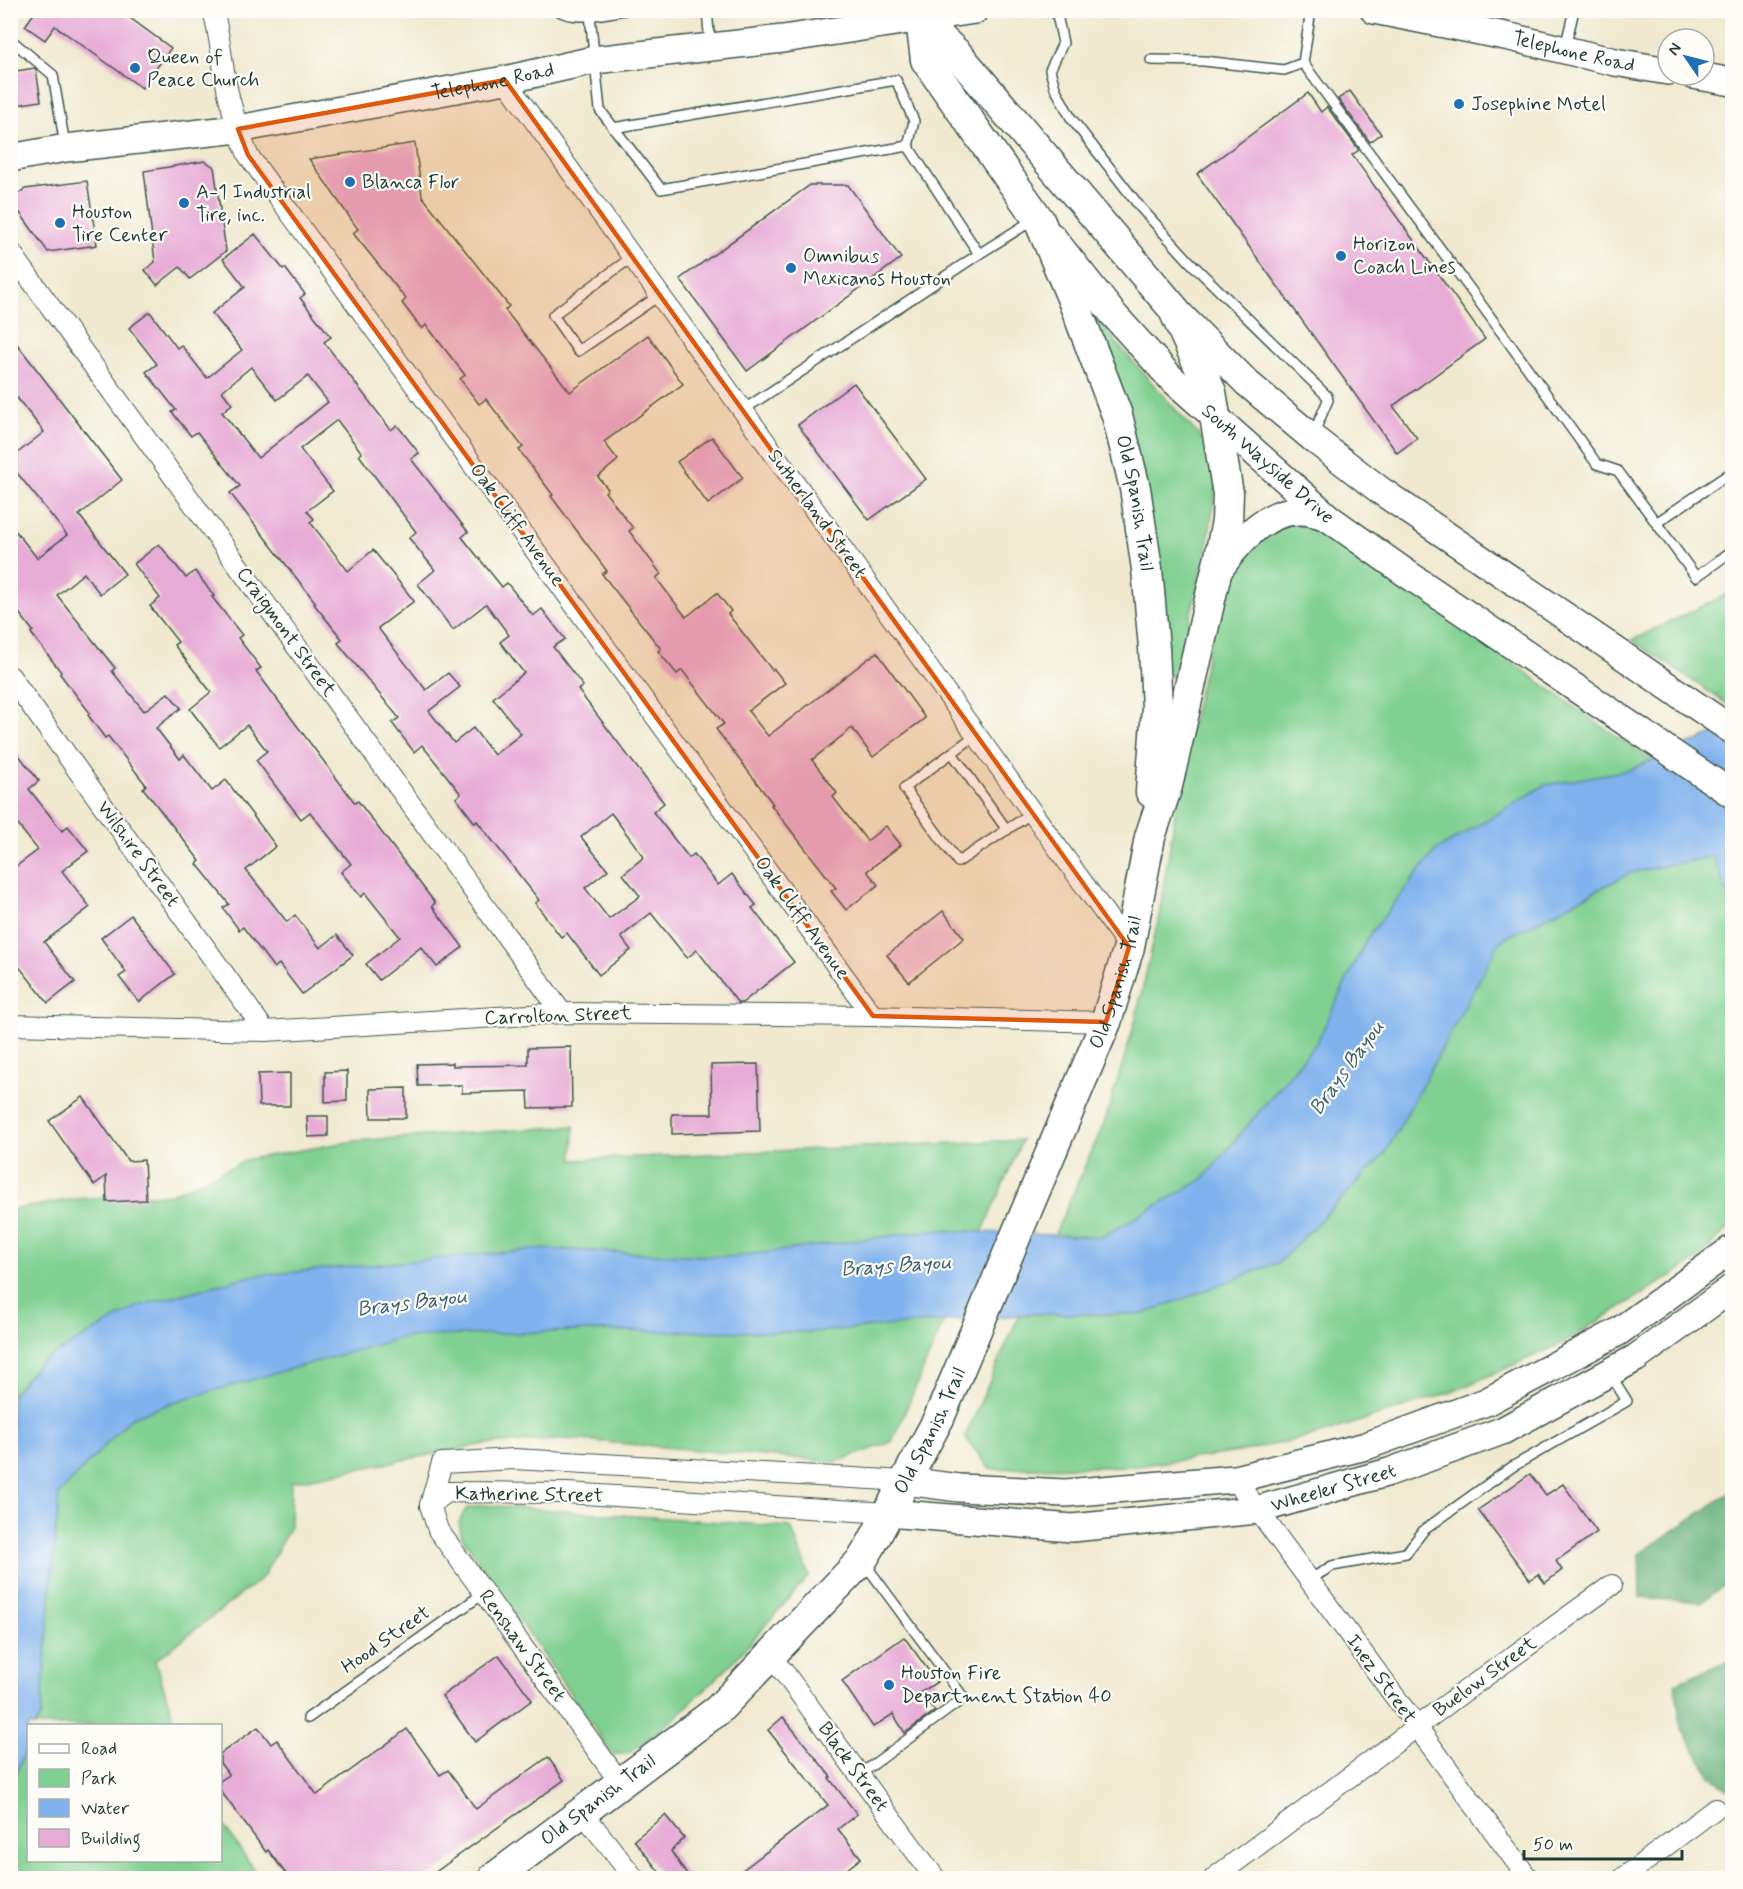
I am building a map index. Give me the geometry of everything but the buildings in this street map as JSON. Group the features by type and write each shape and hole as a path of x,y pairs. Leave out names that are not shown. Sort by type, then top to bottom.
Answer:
{"main road":[{"name":"Telephone Road","path":"10,158 66,148 238,129 505,80 594,60 783,39 917,15 975,10"},
{"name":"Telephone Road","path":"1374,10 1656,69"},
{"name":"South Wayside Drive","path":"917,15 926,60 1038,219 1113,314 1170,377 1330,519 1413,578 1732,794"},
{"path":"917,15 958,55 1173,308 1247,383 1312,438 1381,491 1732,730"},
{"path":"1716,79 1732,82"},
{"name":"Old Spanish Trail","path":"1038,219 1073,300 1117,415 1135,488 1148,580 1157,695 1150,837"},
{"name":"Old Spanish Trail","path":"494,1878 718,1710 770,1657 862,1560 939,1418 1106,1022 1129,947 1150,837 1167,786 1227,521 1228,494 1211,392 1173,308"},
{"path":"1215,574 1236,545 1258,525 1286,512 1317,513 1330,519"},
{"name":"Wheeler Street","path":"906,1481 959,1488 1065,1493 1235,1479 1366,1446 1486,1402 1618,1332 1732,1249"},
{"name":"Wheeler Street","path":"888,1513 1072,1528 1257,1510 1389,1472 1502,1431 1636,1358 1732,1288"},
{"path":"1486,1402 1502,1431"}],"street":[{"name":"Oak Cliff Avenue","path":"213,10 229,95 248,155 873,1016"},
{"name":"Sutherland Street","path":"505,80 1129,947"},
{"name":"Craigmont Street","path":"10,251 562,1013"},
{"name":"Wilshire Street","path":"10,676 265,1031"},
{"name":"Carrolton Street","path":"10,1024 265,1031 562,1013 873,1016 1106,1022"},
{"name":"Katherine Street","path":"430,1505 442,1462 504,1459 906,1481"},
{"name":"Inez Street","path":"1235,1479 1528,1878"},
{"name":"Katherine Street","path":"430,1505 447,1492 568,1493 888,1513"},
{"name":"Renshaw Street","path":"430,1505 438,1530 621,1784"},
{"name":"Buelow Street","path":"1224,1875 1417,1727 1612,1586"},
{"name":"Black Street","path":"770,1657 783,1671 935,1878"},
{"path":"1623,1878 1715,1809"},
{"path":"583,1813 634,1878"}],"lane":[{"path":"557,10 574,17 625,10"},
{"path":"707,10 710,46"},
{"path":"1056,10 1063,42 1050,70 1055,88 1071,118 1140,207 1190,262 1327,396 1328,400 1312,438"},
{"path":"1311,10 1302,63 1470,288 1597,464 1618,471 1695,577 1732,551"},
{"path":"1565,51 1574,10"},
{"path":"590,15 600,110 661,189 908,146"},
{"path":"10,39 53,75 66,148"},
{"path":"1151,60 1204,61 1284,70 1302,63"},
{"path":"613,128 896,80 914,121 908,146 979,254"},
{"path":"742,410 979,254 1038,219"},
{"path":"632,257 553,315 578,351 660,295"},
{"path":"1656,523 1732,471"},
{"path":"977,735 904,788 958,862 1032,813"},
{"path":"952,753 1007,830"},
{"path":"1309,1580 1332,1566 1406,1553 1424,1530 1512,1467 1627,1401 1609,1372"},
{"path":"859,1775 964,1698 862,1560"},
{"name":"Hood Street","path":"308,1718 484,1593"}],"highlighted area":[{"path":"505,80 1129,947 1106,1022 873,1016 248,155 238,129"}],"green space":[{"path":"1086,303 1119,346 1210,448 1216,488 1207,549 1175,677 1165,676"},
{"path":"1283,523 1320,529 1409,588 1587,716 1732,815 1732,1224 1697,1260 1563,1343 1452,1392 1317,1435 1239,1452 1136,1466 990,1469 965,1437 1105,1121 1134,1026 1158,921 1184,757 1227,568"},
{"path":"1732,592 1732,707 1632,640"},
{"path":"574,1126 573,1160 1022,1140 892,1442 836,1462 570,1439 485,1444 291,1482 290,1526 263,1577 155,1661 176,1724 27,1724 27,1862 222,1862 222,1823 260,1878 11,1878 11,1210 75,1199 171,1194 249,1159 354,1141"},
{"path":"1732,1491 1732,1580 1701,1602 1640,1598 1639,1554"},
{"path":"481,1505 791,1527 809,1576 732,1663 674,1719 628,1754 612,1754 462,1537 459,1522 466,1509"},
{"path":"1732,1659 1732,1793 1710,1775 1681,1727 1675,1683"}],"water":[{"name":"Brays Bayou","path":"1732,726 1732,907 1713,856 1630,873 1500,941 1385,1154 1279,1262 1143,1314 1032,1314 811,1332 577,1331 404,1337 184,1399 132,1417 59,1494 41,1715 36,1724 27,1724 27,1746 11,1786 11,1396 39,1363 138,1306 251,1276 541,1249 733,1257 934,1230 1102,1237 1203,1179 1317,1042 1367,938 1435,851 1545,785 1629,770"}],"place":[{"name":"Queen of Peace Church","path":"135,68"},
{"name":"Josephine Motel","path":"1459,104"},
{"name":"Blanca Flor","path":"350,182"},
{"name":"A-1 Industrial Tire, inc.","path":"184,203"},
{"name":"Houston Tire Center","path":"60,223"},
{"name":"Horizon Coach Lines","path":"1341,256"},
{"name":"Omnibus Mexicanos Houston","path":"791,268"},
{"name":"Houston Fire Department Station 40","path":"889,1685"}]}
